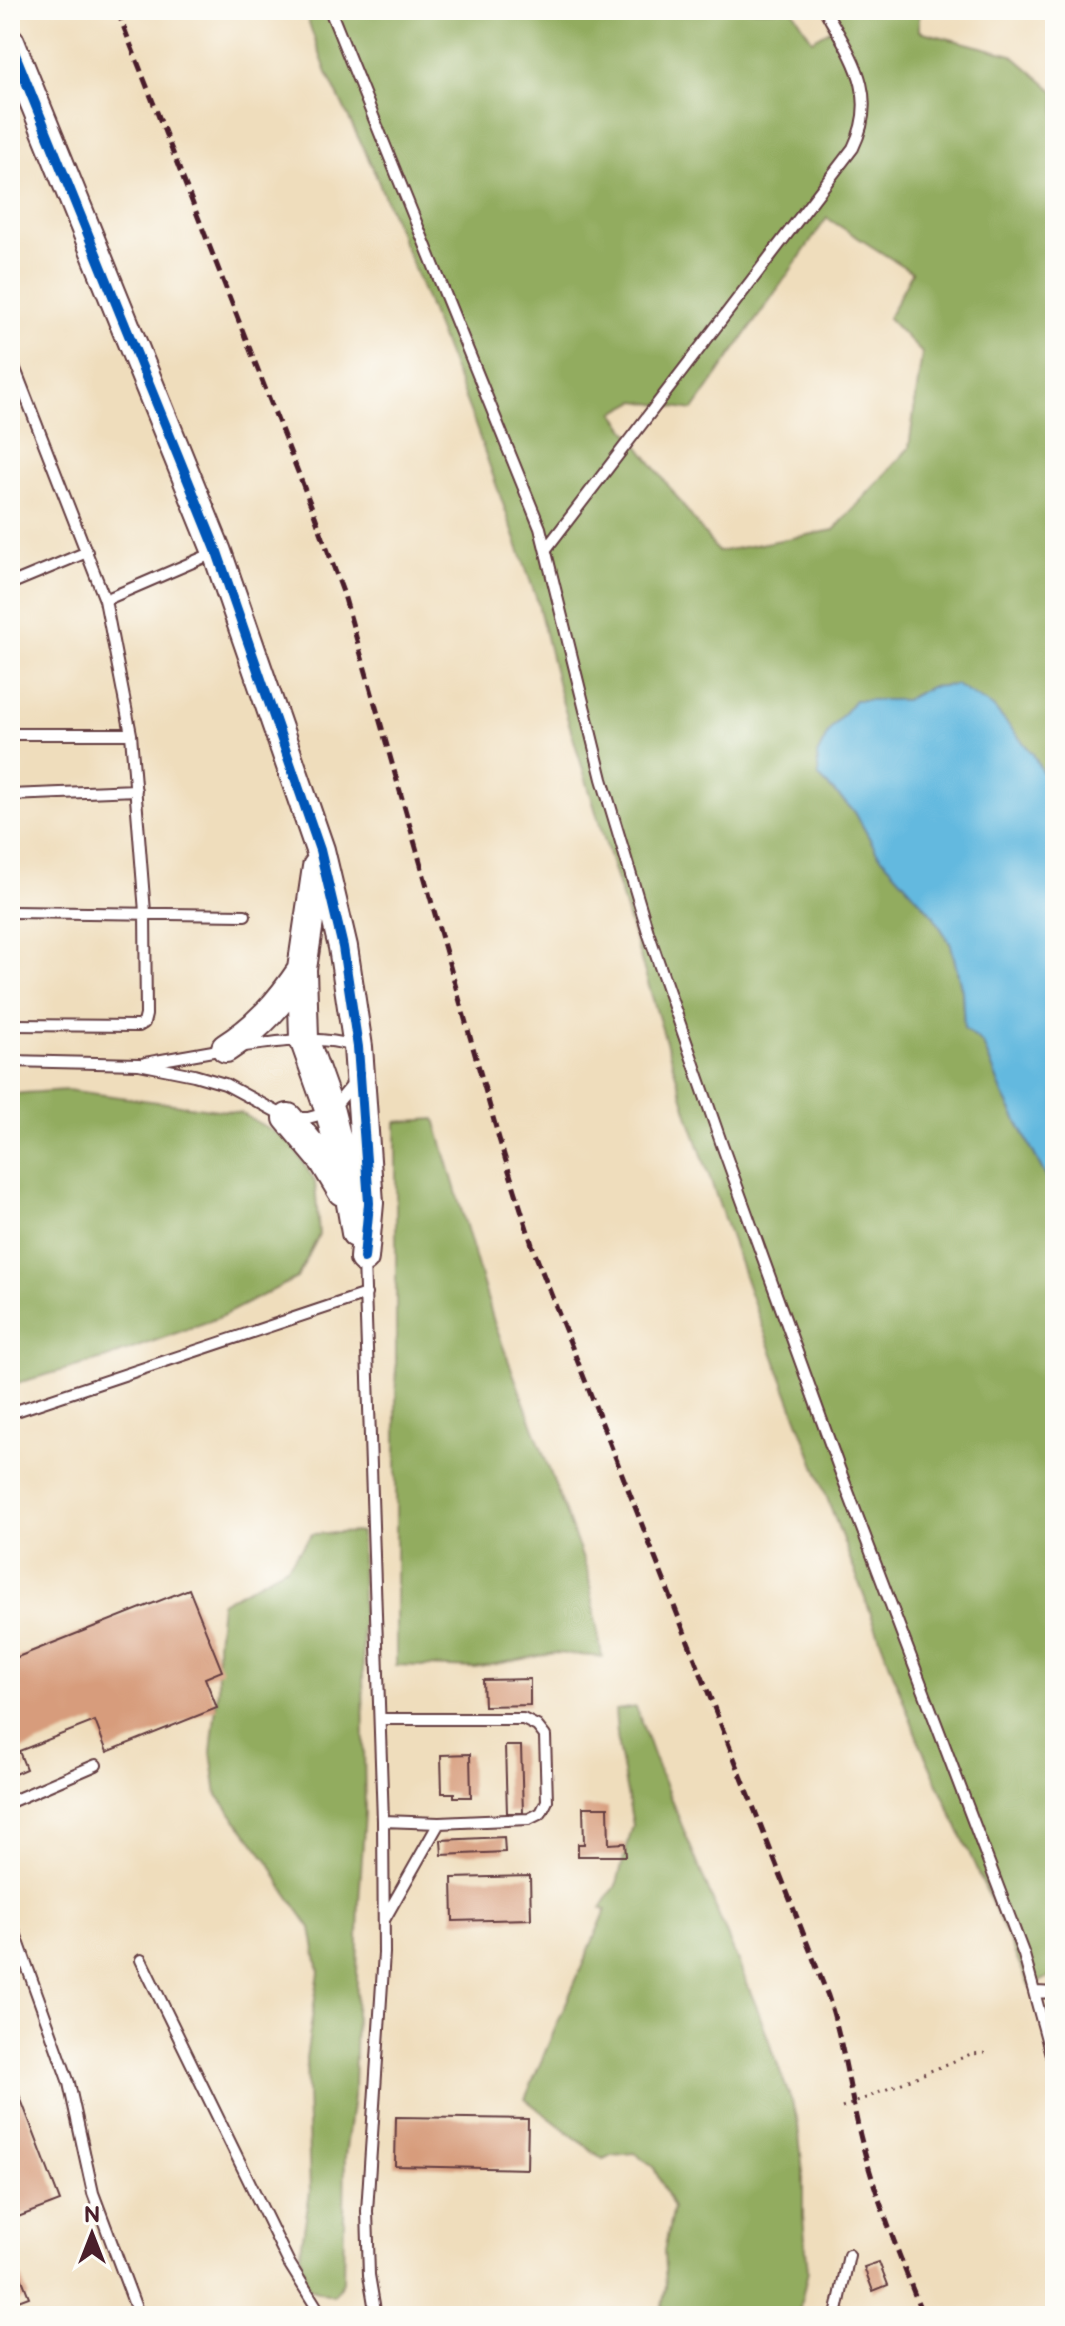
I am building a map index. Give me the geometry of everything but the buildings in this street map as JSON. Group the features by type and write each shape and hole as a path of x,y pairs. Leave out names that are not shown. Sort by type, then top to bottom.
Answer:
{"street":[{"path":"10,42 217,552 320,850 343,947 359,1061 369,1203 364,1258"},
{"path":"320,850 302,969 304,1039 330,1112 364,1258"},
{"path":"226,1048 267,1018 302,969"},
{"path":"288,1118 324,1161 339,1185 353,1218"}],"lane":[{"path":"330,10 471,364 529,500 546,549 602,779 653,946 839,1468 946,1754 980,1834 1036,1992 1055,2069"},
{"path":"546,549 856,142 864,120 864,90 856,67 825,10"},
{"path":"10,356 105,600 131,734 145,912 146,1015 144,1023 139,1026 10,1025"},
{"path":"10,584 87,552"},
{"path":"105,600 217,552"},
{"path":"10,734 131,734"},
{"path":"10,795 136,790"},
{"path":"10,912 245,915"},
{"path":"10,1061 139,1064 225,1084 288,1118 308,1118 330,1112 348,1093 359,1061 338,1041 304,1039 226,1048 139,1064"},
{"path":"364,1258 383,1821 383,1967 367,2211 369,2275 376,2316"},
{"path":"10,1413 366,1294"},
{"path":"381,1719 523,1719 537,1726 545,1736 547,1801 541,1813 529,1819 439,1823 383,1821"},
{"path":"10,1802 96,1765"},
{"path":"383,1921 439,1823"},
{"path":"10,1919 69,2083 93,2193 139,2316"},
{"path":"141,1960 289,2263 322,2316"},
{"path":"1036,1992 1055,1993"},
{"path":"1051,2049 1055,2034"},
{"path":"847,2316 837,2312 849,2255"}],"path":[{"path":"842,2108 971,2054 985,2053"}],"green space":[{"path":"304,10 793,10 812,40 830,30 829,10 919,10 919,31 1012,55 1055,92 1055,853 1053,838 930,687 905,700 855,700 819,777 855,812 877,852 933,915 951,945 962,991 964,1028 983,1044 1003,1094 1055,1194 1055,1974 1030,1987 919,1742 750,1293 690,1121 560,694 537,600 473,419 413,266 372,166 327,73","holes":["827,218 912,272 888,318 922,353 909,448 834,530 718,552 614,413 636,401 693,410"]},
{"path":"67,1090 241,1113 291,1142 315,1182 319,1235 297,1278 218,1318 107,1358 10,1385 10,1094"},
{"path":"435,1119 494,1322 588,1573 602,1657 555,1653 475,1668 396,1665 396,1122"},
{"path":"361,1532 365,1813 359,1901 354,2089 345,2156 343,2282 333,2296 308,2288 300,2256 310,2192 306,2058 319,1972 311,1928 270,1863 217,1795 211,1752 218,1687 217,1644 221,1603 287,1567 312,1534"},
{"path":"636,1707 755,2003 797,2117 808,2271 798,2316 660,2316 666,2286 664,2251 673,2208 653,2166 635,2153 603,2159 525,2099 606,1910 601,1908 617,1883 633,1825 618,1746 615,1710"}],"water":[{"path":"956,685 993,707 1033,754 1050,787 1055,853 1055,1194 1003,1094 983,1044 964,1028 962,991 951,945 933,915 877,852 855,812 819,777 817,755 829,731 855,700 905,700 930,687"}],"railway":[{"path":"117,10 344,595 534,1251 828,1996 866,2158 923,2316"}],"cycle path":[{"path":"10,42 217,552 320,850 343,947 358,1047 369,1203 364,1258"}]}
